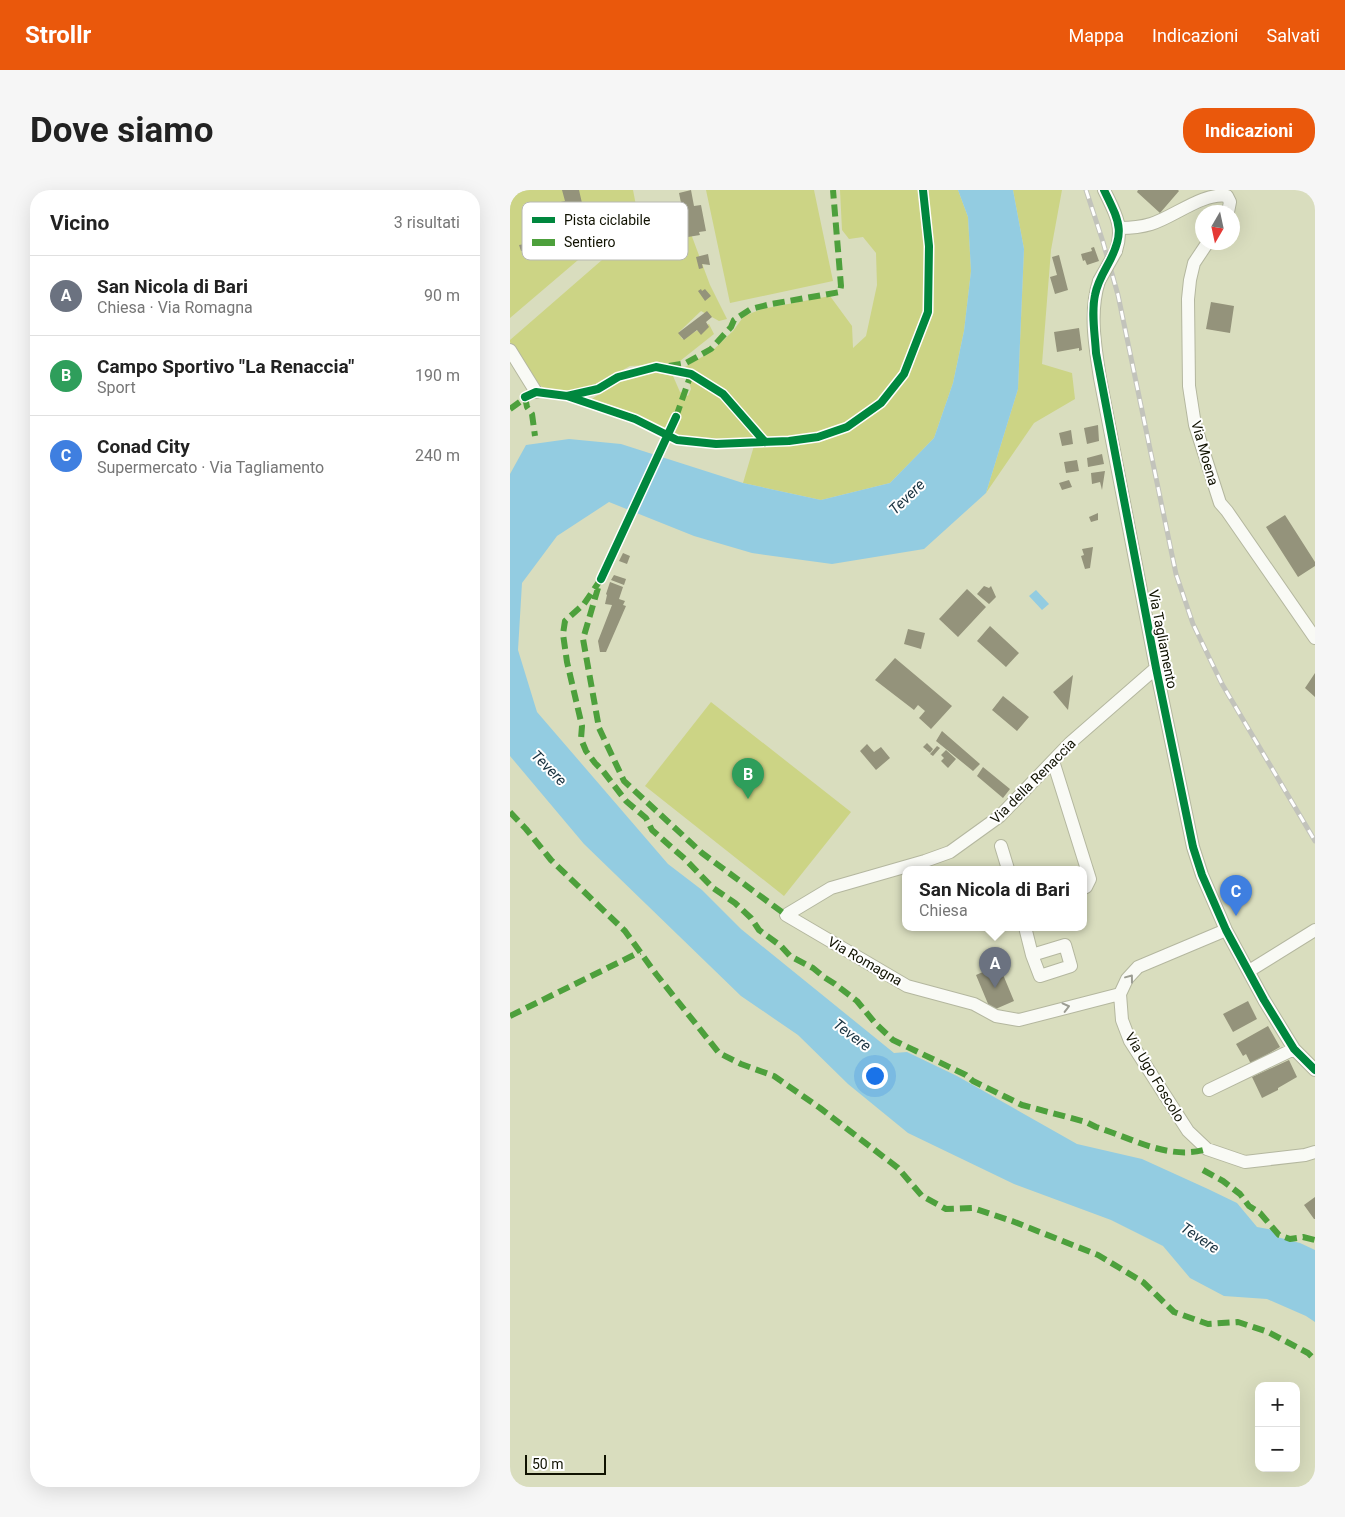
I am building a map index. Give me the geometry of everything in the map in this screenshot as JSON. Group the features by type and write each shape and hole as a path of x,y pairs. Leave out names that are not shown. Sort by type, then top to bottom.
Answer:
{"street":[{"path":"1104,190 1120,228 1137,228 1152,224 1208,198 1231,193"},
{"name":"Via Tagliamento","path":"1120,228 1116,251 1099,281 1094,296 1096,353 1156,668 1193,847 1202,875 1226,930 1264,1000 1294,1048 1315,1070"},
{"name":"Via Moena","path":"1203,250 1194,264 1188,299 1189,386 1196,425 1220,503 1228,511 1315,638"},
{"path":"510,350 536,392"},
{"name":"Via della Renaccia","path":"908,866 950,852 1000,816 1070,743 1156,668"},
{"path":"1053,761 1086,866"},
{"path":"1001,846 1007,866"},
{"name":"Via della Renaccia","path":"786,915 831,888 902,868"},
{"path":"1087,869 1090,879 1087,885"},
{"name":"Via Romagna","path":"786,915 907,986 974,1004 996,1016 1019,1020 1120,994"},
{"path":"1120,994 1127,979 1138,967 1226,930"},
{"path":"1249,971 1315,930"},
{"path":"1026,931 1032,955"},
{"name":"Via Ugo Foscolo","path":"1120,994 1122,1020 1130,1041 1188,1131 1207,1149 1217,1154 1246,1162 1305,1155 1315,1152"},
{"path":"1209,1090 1294,1048"}],"green space":[{"path":"520,190 633,190 635,202 522,202 522,260 578,260 510,318 510,196"},
{"path":"706,190 814,190 833,281 730,303"},
{"path":"840,190 958,190 968,217 971,271 964,331 953,383 934,438 890,483 821,500 743,483 756,439 714,440 683,437 661,430 636,417 590,400 621,381 654,372 673,376 680,392 688,396 691,389 685,367 712,351 733,331 744,316 762,309 830,296 852,326 853,348 866,336 877,285 876,253 863,237 849,239 842,230"},
{"path":"1013,190 1062,190 1051,250 1042,364 1072,373 1075,399 1034,423 986,493 1018,389 1024,249"},
{"path":"688,226 710,285 727,319 719,321 701,311 679,332 682,339 709,324 714,334 680,361 670,364 630,366 601,382 576,391 548,390 537,384 510,340 602,260 688,260"},
{"path":"711,702 851,812 784,896 645,786"}],"water":[{"name":"Tevere","path":"958,190 1013,190 1024,249 1018,389 986,493 924,549 832,564 752,553 694,536 609,502 557,536 522,583 518,650 537,712 668,864 702,890 741,929 894,1053 907,1052 957,1076 1077,1144 1142,1159 1208,1189 1237,1203 1257,1227 1273,1230 1277,1237 1300,1243 1315,1250 1315,1322 1306,1316 1267,1299 1224,1296 1190,1278 1163,1246 1111,1220 1014,1184 908,1133 848,1084 798,1035 741,996 584,844 510,756 510,474 526,445 569,439 621,444 743,483 821,500 890,483 934,438 953,383 964,331 971,271 968,217"},
{"path":"1036,590 1049,604 1042,610 1029,596"}],"building":[{"path":"562,190 579,190 582,202 560,202 565,201"},
{"path":"691,190 694,206 701,205 706,231 699,232 700,235 688,237 688,202 681,202 679,193"},
{"path":"1138,190 1179,191 1160,213 1137,192"},
{"path":"1094,247 1099,261 1087,265 1085,260 1083,261 1081,254 1092,251 1091,248"},
{"path":"708,254 710,265 702,264 703,268 699,269 696,257"},
{"path":"1059,255 1068,290 1055,294 1050,277 1057,275 1052,257"},
{"path":"701,289 702,291 705,289 711,296 705,301 698,291"},
{"path":"1211,302 1234,306 1230,333 1206,329"},
{"path":"707,311 712,317 706,322 709,327 701,335 697,330 684,340 678,333"},
{"path":"1079,328 1082,350 1079,351 1079,348 1057,352 1054,332"},
{"path":"1098,425 1099,441 1087,444 1084,428"},
{"path":"1071,430 1073,444 1062,446 1059,433"},
{"path":"1102,454 1104,464 1088,467 1087,458"},
{"path":"1077,460 1079,471 1066,473 1064,462"},
{"path":"1105,471 1102,490 1100,482 1092,484 1091,473"},
{"path":"1069,480 1072,487 1062,490 1059,483"},
{"path":"1098,513 1098,520 1091,522 1089,517"},
{"path":"1285,515 1315,562 1315,566 1298,577 1266,527"},
{"path":"1093,547 1090,568 1085,569 1081,556 1084,555 1082,549"},
{"path":"623,553 630,556 627,564 619,561"},
{"path":"614,575 626,579 624,585 611,580"},
{"path":"610,582 623,587 619,599 625,601 623,605 626,606 606,652 600,652 598,641 612,605 605,604"},
{"path":"984,586 989,588 991,586 996,597 989,604 977,594"},
{"path":"967,589 986,607 958,637 939,619"},
{"path":"990,626 1019,653 1006,667 977,641"},
{"path":"908,629 925,633 921,649 904,644"},
{"path":"895,658 952,706 931,729 919,718 925,711 918,705 914,710 875,680"},
{"path":"1315,673 1315,697 1305,688"},
{"path":"1073,675 1068,710 1053,692"},
{"path":"1003,696 1029,717 1017,731 992,710"},
{"path":"942,731 980,764 973,771 936,741"},
{"path":"927,743 933,749 930,753 923,747"},
{"path":"867,744 874,752 881,747 890,758 876,770 860,751"},
{"path":"937,746 940,748 933,756 930,754"},
{"path":"946,750 956,759 948,768 941,761 944,758 941,755"},
{"path":"983,767 1010,789 1003,798 977,776"},
{"path":"999,965 1014,1001 991,1011 976,975"},
{"path":"1248,1001 1257,1019 1233,1032 1223,1014"},
{"path":"1268,1026 1280,1047 1251,1064 1246,1054 1243,1056 1236,1044"},
{"path":"1289,1060 1297,1077 1262,1098 1252,1077"},
{"path":"1315,1197 1315,1219 1314,1219 1304,1205"}],"railway":[{"path":"1086,190 1118,295 1176,574 1193,624 1222,684 1315,841"}],"marked path":[{"path":"669,366 686,363 711,349 731,327 734,320 751,309 840,292 833,190"},
{"path":"676,417 691,374"},
{"path":"510,409 528,396"},
{"path":"525,397 527,407 532,414 535,436"},
{"path":"601,579 584,604 565,621 563,634 567,662 582,726 581,739 586,751 626,801 646,818 652,830 685,859 713,888 735,903 751,918 759,930 781,946 790,956 813,968 857,1001 875,1023 893,1040 966,1075 973,1081 1022,1105 1086,1122 1151,1147 1179,1152 1207,1149"},
{"path":"598,588 583,639 599,728 624,781 702,853 786,915"},
{"path":"510,812 551,860 625,931 656,974 719,1053 741,1064 774,1076 820,1108 898,1168 922,1196 946,1209 973,1208 1012,1221 1098,1255 1143,1282 1174,1312 1208,1324 1238,1322 1268,1332 1308,1353 1315,1360"},
{"path":"510,1016 640,952"},
{"path":"1203,1170 1223,1181 1240,1194 1249,1206 1260,1213 1279,1235 1290,1239 1303,1237 1315,1240"}],"cycle path":[{"path":"525,397 536,392 567,396 635,419 677,440 716,444 789,441 818,437 847,427 881,403 904,374 928,312 929,246 923,190"},
{"path":"1104,190 1117,220 1119,236 1095,295 1093,316 1096,353 1156,668 1193,847 1202,875 1226,930 1264,1000 1294,1049 1315,1070"},
{"path":"567,396 598,389 618,377 656,367 691,374 723,394 765,442"},
{"path":"601,579 676,417"}],"place":[{"name":"Campo Sportivo \"La Renaccia\"","path":"748,799"},
{"name":"Conad City","path":"1236,916"},
{"name":"San Nicola di Bari","path":"995,988"}]}
